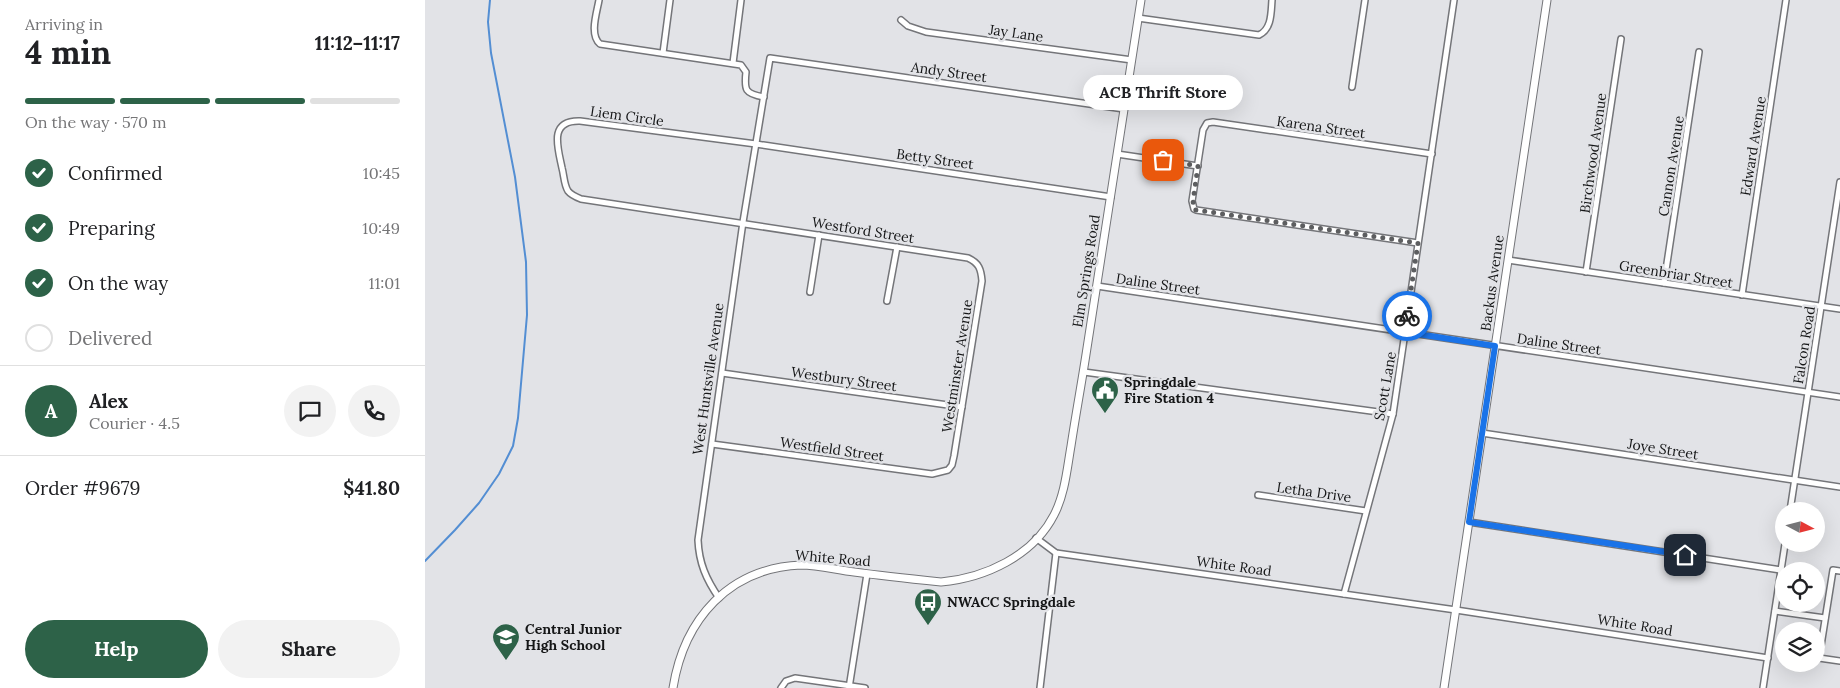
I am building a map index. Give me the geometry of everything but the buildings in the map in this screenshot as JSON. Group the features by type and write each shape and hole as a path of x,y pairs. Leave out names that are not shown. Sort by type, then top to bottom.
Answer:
{"main road":[{"name":"Elm Springs Road","path":"1037,538 1054,516 1062,496 1097,286 1141,0"},
{"name":"Backus Avenue","path":"1444,688 1547,0"},
{"name":"White Road","path":"719,598 736,584 754,574 779,567 803,565 941,582 956,581 986,572 1004,564 1022,552 1037,538"},
{"path":"673,688 681,653 691,630 719,598"}],"street":[{"path":"599,0 594,32 596,41 604,46 741,65 746,72 745,84 747,92 764,97"},
{"path":"663,53 670,0"},
{"path":"733,63 741,0"},
{"path":"1138,18 1255,35 1263,33 1269,24 1273,0"},
{"path":"1352,87 1365,0"},
{"name":"Scott Lane","path":"1345,594 1393,414 1454,0"},
{"name":"Edward Avenue","path":"1741,295 1786,0"},
{"name":"Jay Lane","path":"901,20 908,26 926,32 1132,60"},
{"name":"Birchwood Avenue","path":"1586,272 1621,39"},
{"name":"Cannon Avenue","path":"1664,283 1699,52"},
{"name":"West Huntsville Avenue","path":"719,598 707,580 702,567 698,540 743,222 770,58"},
{"name":"Andy Street","path":"770,58 1124,109"},
{"name":"Liem Circle","path":"743,222 575,197 566,187 557,139 562,126 575,121 755,144"},
{"name":"Karena Street","path":"1198,166 1203,130 1207,123 1213,122 1431,154"},
{"name":"Betty Street","path":"755,144 1111,197"},
{"path":"1117,154 1198,166 1193,201 1194,209 1199,211 1418,243"},
{"name":"Falcon Road","path":"1791,502 1821,306 1838,210 1840,182"},
{"name":"Westford Street","path":"743,222 967,258 978,265"},
{"path":"810,292 819,234"},
{"path":"887,301 897,247"},
{"name":"Greenbriar Street","path":"1508,260 1840,309"},
{"name":"Westminster Avenue","path":"948,470 954,456 982,281 978,265"},
{"name":"Daline Street","path":"1097,286 1840,397"},
{"path":"1083,372 1393,414"},
{"name":"Westbury Street","path":"722,373 962,407"},
{"name":"Joye Street","path":"1482,434 1840,486"},
{"name":"Westfield Street","path":"712,444 932,474 948,470"},
{"name":"Letha Drive","path":"1258,495 1366,511"},
{"path":"1469,522 1775,569"},
{"path":"1037,538 1056,553 1040,688"},
{"name":"White Road","path":"1056,553 1456,610 1768,658"},
{"path":"1840,571 1833,570 1819,658 1840,662"},
{"path":"849,687 867,574"},
{"path":"1763,688 1775,611"},
{"path":"1782,612 1825,618"},
{"path":"781,688 786,681 795,678 865,688"}],"waterway":[{"path":"425,561 479,503 499,474 513,446 518,418 527,315 526,262 515,177 491,53 488,22 490,0"}],"way so far":[{"path":"1163,160 1198,166 1192,206 1199,211 1418,243 1407,316"}],"place":[{"name":"ACB Thrift Store","path":"1163,160"},
{"name":"Springdale Fire Station 4","path":"1105,414"},
{"name":"NWACC Springdale","path":"928,626"},
{"name":"Central Junior High School","path":"506,661"}],"route":[{"path":"1407,316 1405,332 1495,346 1469,522 1685,555"}]}
